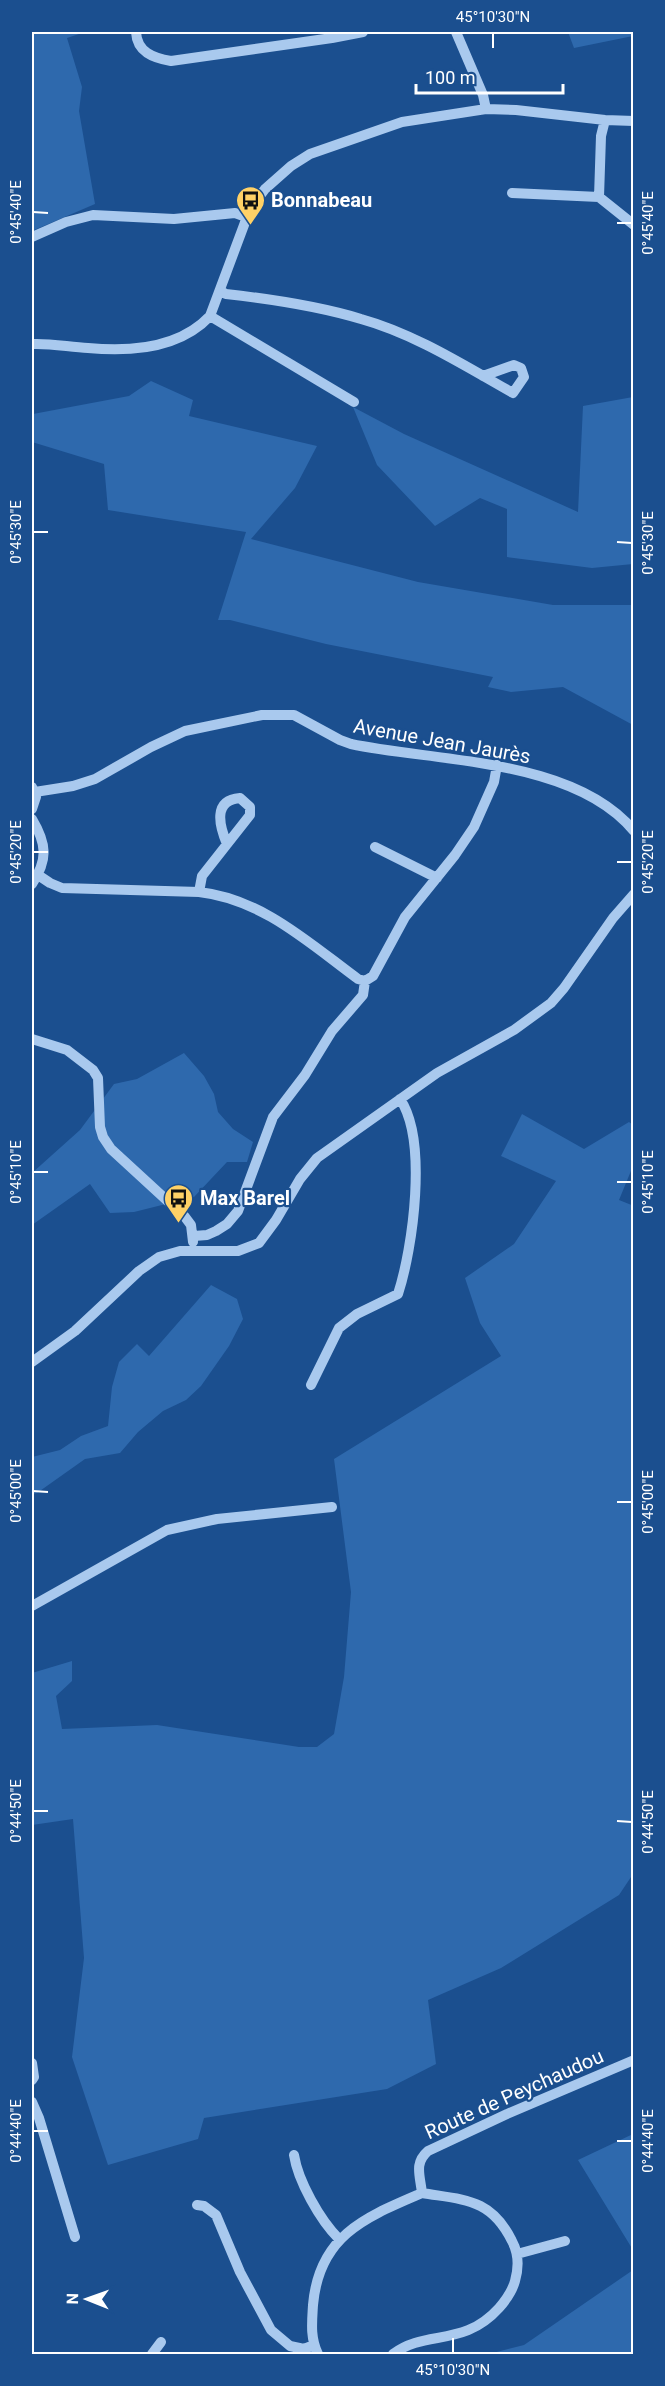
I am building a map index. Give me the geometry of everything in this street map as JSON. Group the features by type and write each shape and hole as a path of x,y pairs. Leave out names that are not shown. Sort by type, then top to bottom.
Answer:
{"street":[{"path":"136,32 136,38 143,52 158,59 171,61 332,39 363,32"},
{"path":"456,32 483,95 486,109"},
{"path":"32,344 92,349 136,348 176,340 200,327 210,316 246,218 265,189 291,166 310,154 402,122 486,109 633,121"},
{"path":"599,197 601,136 605,120"},
{"path":"512,193 599,197 633,225"},
{"path":"32,237 66,222 93,215 174,219 235,213 246,218"},
{"path":"220,291 362,319 423,344 483,376"},
{"path":"210,316 354,402"},
{"name":"Avenue Jean Jaurès","path":"33,789 96,779 151,747 185,731 275,714 294,715 351,744 520,770 597,800 612,809 633,831"},
{"path":"32,819 44,850 44,859 35,880 62,888 219,894 281,922 358,980 365,981 374,976 405,917 437,878 474,826 494,782 497,765"},
{"path":"32,809 35,801 33,789"},
{"path":"199,892 202,876 227,844"},
{"path":"375,847 437,878"},
{"path":"50,883 58,893 68,897"},
{"path":"32,1362 75,1330 150,1263 168,1254 192,1251 238,1251 259,1243 276,1220 300,1179 317,1158 437,1073 514,1030 551,1004 633,894"},
{"path":"194,1236 207,1235 216,1231 227,1224 238,1211 273,1117 305,1075 332,1031 363,995 365,981"},
{"path":"32,1039 67,1050 93,1070 98,1078 100,1127 107,1143 185,1217 191,1225 194,1236 192,1251"},
{"path":"311,1385 339,1328 357,1314 398,1294 404,1275 412,1228 414,1140 409,1119 400,1099"},
{"path":"32,1606 167,1530 179,1526 217,1519 332,1507"},
{"name":"Route de Peychaudou","path":"422,2193 419,2162 428,2151 633,2060"},
{"path":"32,2063 34,2077 32,2080"},
{"path":"32,2102 39,2118 75,2237"},
{"path":"294,2155 300,2178 328,2226 339,2240"},
{"path":"197,2205 204,2206 216,2215 240,2272 271,2330 290,2346 316,2350 312,2325 317,2281 327,2255 339,2240 361,2221 422,2193 472,2200 484,2207 502,2224 518,2254 517,2276 512,2290 498,2309 480,2325 450,2337 403,2347 393,2355"},
{"path":"518,2254 565,2241"},
{"path":"153,2355 161,2342"}],"shaded area":[{"path":"32,32 85,32 67,38 82,87 79,111 95,204 32,231"},
{"path":"568,32 633,32 633,36 574,48"},
{"path":"151,381 193,400 189,416 317,446 295,488 251,539 418,582 553,605 633,605 633,725 563,687 511,692 488,687 493,677 326,644 230,620 218,620 246,532 108,510 104,464 32,442 32,403 33,414 129,396"},
{"path":"633,397 633,564 592,568 507,557 507,509 480,498 435,526 377,465 353,407 404,434 578,512 583,406"},
{"path":"184,1053 204,1076 214,1094 218,1112 233,1129 253,1142 247,1162 227,1162 194,1197 134,1212 110,1213 90,1184 32,1225 32,1173 80,1130 114,1084 137,1079"},
{"path":"522,1114 584,1149 629,1122 633,1125 633,1166 619,1200 634,1206 633,1874 619,1895 501,1968 428,2000 436,2064 387,2089 204,2118 198,2139 108,2165 72,2057 84,1958 73,1819 32,1825 32,1673 72,1661 72,1681 56,1696 62,1729 157,1725 299,1747 317,1747 334,1734 344,1677 351,1592 334,1459 501,1356 480,1323 465,1278 514,1244 556,1181 501,1156"},
{"path":"211,1285 237,1299 243,1319 229,1346 201,1386 186,1400 163,1411 138,1432 120,1453 85,1459 37,1493 32,1494 32,1457 60,1450 81,1436 108,1426 112,1387 119,1362 137,1344 149,1356"},
{"path":"633,2134 633,2250 578,2160"},
{"path":"633,2270 633,2354 489,2354 524,2345"}],"place":[{"name":"Bonnabeau","path":"250,226"},
{"name":"Max Barel","path":"179,1224"}]}
